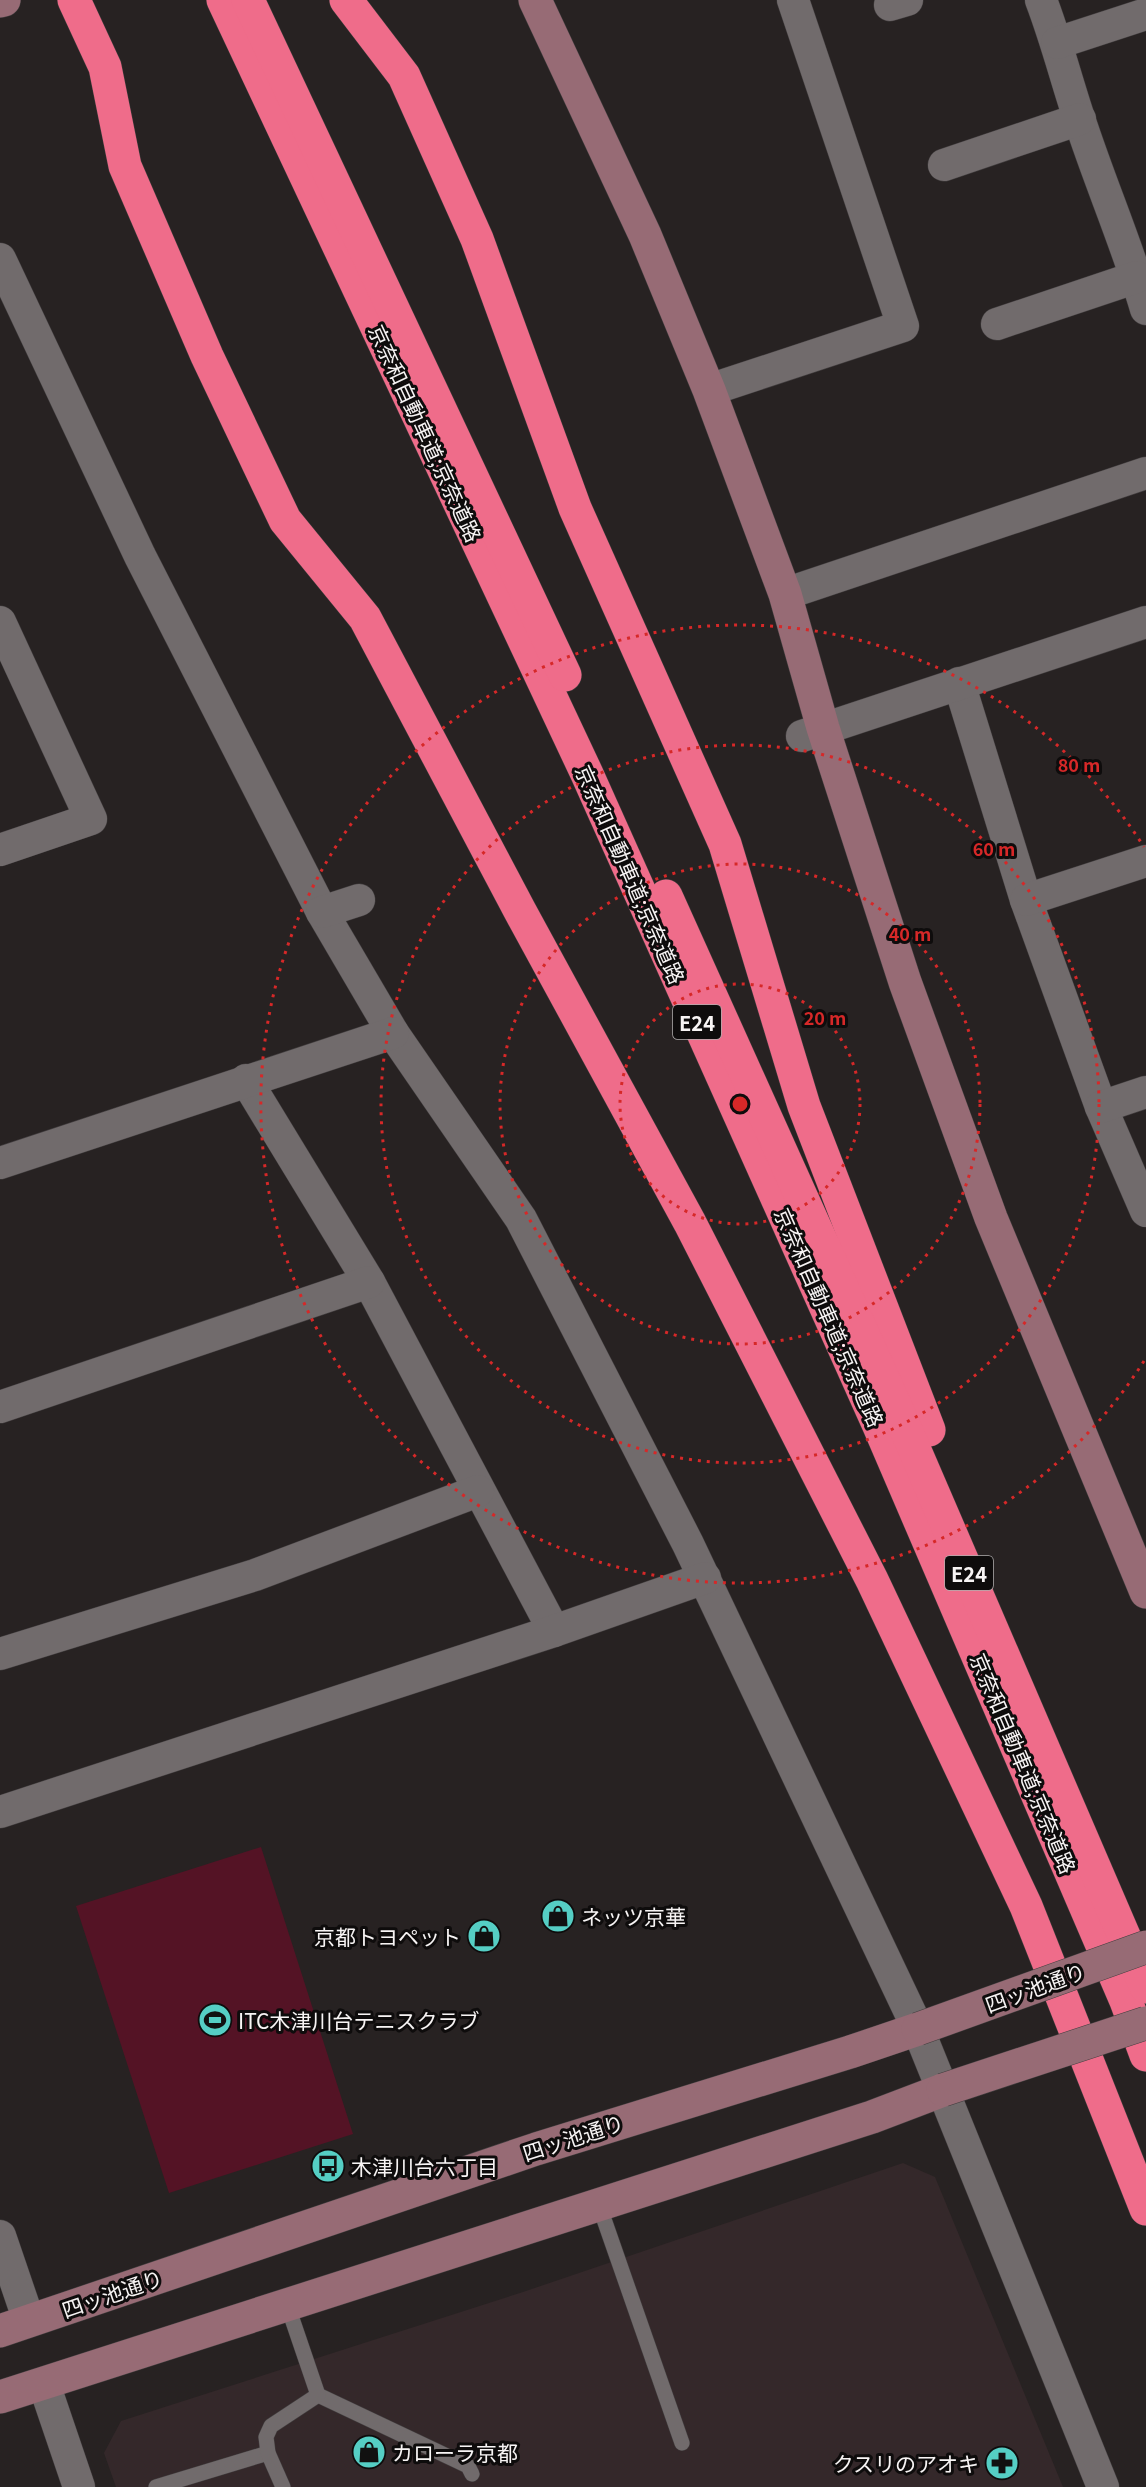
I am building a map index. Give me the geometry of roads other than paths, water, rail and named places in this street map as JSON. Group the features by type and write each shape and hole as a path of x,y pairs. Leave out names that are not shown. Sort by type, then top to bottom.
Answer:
{"highway":[{"path":"74,0 105,67 125,166 207,356 285,520 364,618 690,1223 872,1580 1026,1906 1146,2209"},
{"name":"京奈和自動車道;京奈道路","path":"223,0 601,807 879,1426 1126,2001 1146,2055"},
{"name":"京奈和自動車道;京奈道路","path":"249,0 471,472 782,1151 1026,1705 1146,1987"},
{"path":"346,0 404,76 477,238 574,508 725,844 804,1106 1146,1987"}],"main road":[{"path":"535,0 645,235 709,390 785,594 812,732 991,1218 1137,1543 1146,1592"},
{"name":"四ッ池通り","path":"14,2326 536,2149 850,2052 1146,1947"},
{"path":"0,2397 872,2117 943,2090 1146,2023"}],"street":[{"path":"709,390 903,326 793,0"},
{"path":"1041,0 1057,43 1080,119 1137,258 1146,309"},
{"path":"1057,43 1146,14"},
{"path":"944,165 1080,119"},
{"path":"997,324 1137,258"},
{"path":"0,259 140,556 322,912 393,1032 521,1219 705,1578 918,2029 1104,2487"},
{"path":"785,594 1146,473"},
{"path":"812,732 1146,622"},
{"path":"0,623 91,819 0,849"},
{"path":"959,683 1026,900 1101,1107 1146,1211"},
{"path":"1026,900 1146,861"},
{"path":"322,912 359,900"},
{"path":"0,1163 393,1032"},
{"path":"246,1080 369,1282 554,1631"},
{"path":"1101,1107 1146,1092"},
{"path":"0,1407 369,1282"},
{"path":"0,1654 255,1575 478,1491"},
{"path":"0,1812 554,1631 705,1578"},
{"path":"0,2236 14,2326"},
{"path":"44,2384 79,2487"}],"lane":[{"path":"599,2205 682,2443"},
{"path":"286,2304 318,2395 468,2466 472,2474"},
{"path":"284,2487 268,2453 266,2437 271,2426 318,2395"},
{"path":"156,2487 268,2453"}],"place":[{"name":"ネッツ京華","path":"558,1916"},
{"name":"京都トヨペット","path":"484,1936"},
{"name":"ITC木津川台テニスクラブ","path":"215,2020"},
{"name":"木津川台六丁目","path":"328,2166"},
{"name":"カローラ京都","path":"369,2452"},
{"name":"クスリのアオキ","path":"1002,2463"}]}
